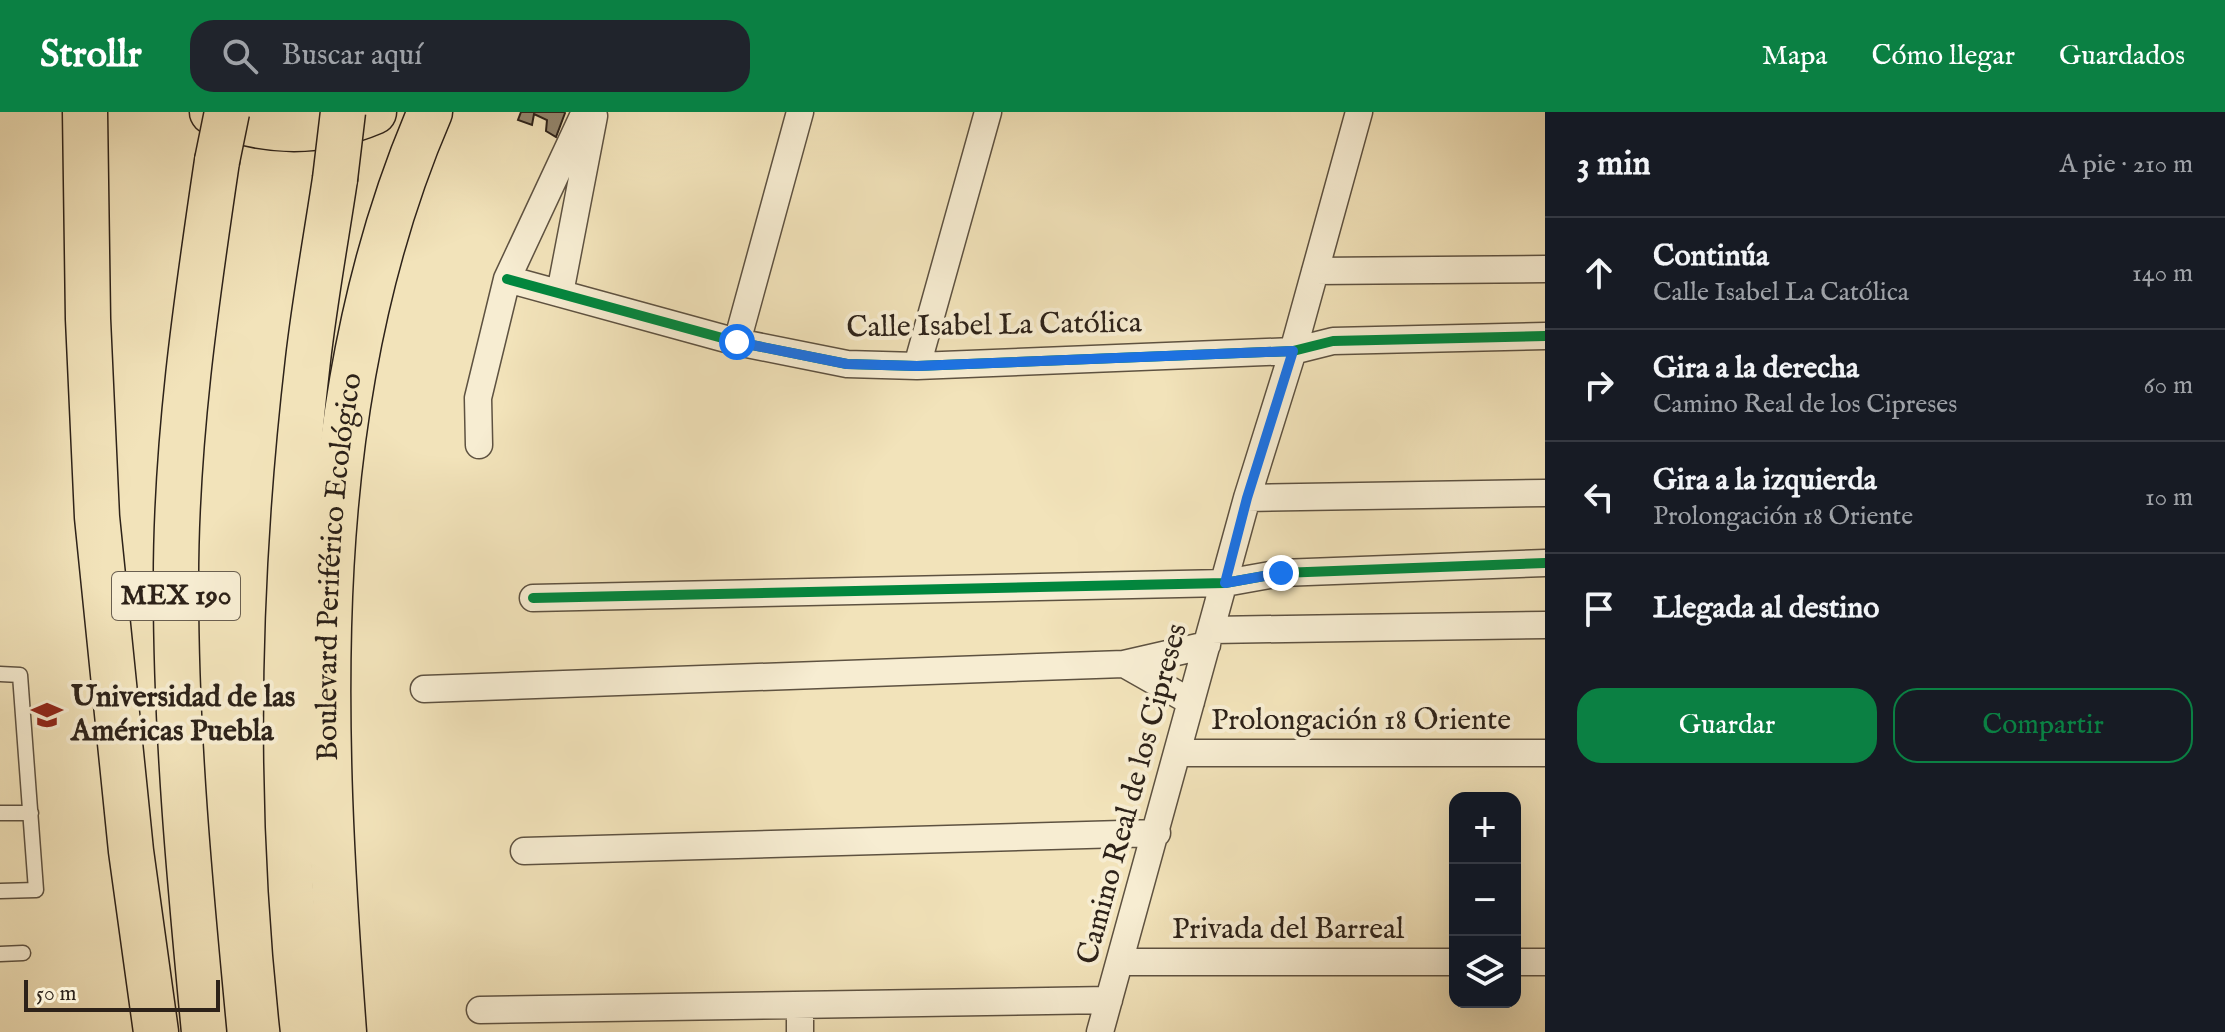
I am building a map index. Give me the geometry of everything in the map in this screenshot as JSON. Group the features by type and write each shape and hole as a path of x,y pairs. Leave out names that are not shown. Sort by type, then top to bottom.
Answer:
{"highway":[{"path":"85,112 88,319 97,517 131,851 156,1032"},
{"path":"212,112 234,121 285,130 335,126 374,112"},
{"name":"MEX 190","path":"204,1032 180,743 176,587 181,456 196,306 227,112"},
{"name":"Boulevard Periférico Ecológico","path":"303,1032 293,943 285,789 286,643 293,521 308,359 343,112"},
{"name":"Boulevard Periférico Ecológico","path":"344,1032 330,784 329,679 340,462 356,355 372,280 401,186 430,112"}],"street":[{"path":"479,445 478,398 507,279 585,112"},
{"path":"560,293 595,112"},
{"path":"737,342 800,112"},
{"path":"917,366 988,112"},
{"name":"Camino Real de los Cipreses","path":"1100,1032 1247,498 1293,351 1359,112"},
{"path":"1315,271 1545,269"},
{"name":"Calle Isabel La Católica","path":"507,279 737,342 847,364 917,366 1293,351 1333,341 1545,336"},
{"path":"1247,498 1545,493"},
{"path":"533,598 1225,583 1281,573 1545,563"},
{"path":"424,689 1124,664 1209,637 1545,625"},
{"path":"1124,664 1191,702"},
{"name":"Prolongación 18 Oriente","path":"1178,753 1545,753"},
{"path":"524,851 1157,833"},
{"name":"Privada del Barreal","path":"1121,962 1449,962"},
{"path":"1521,962 1545,962"},
{"path":"480,1010 1109,1000"},
{"path":"800,1005 800,1032"}],"lane":[{"path":"0,674 20,675 36,890 0,891"},
{"path":"0,813 31,813"},
{"path":"0,954 23,953"}],"building":[{"path":"521,112 565,113 556,137 546,131 547,120 534,114 532,125 518,120"}],"cycle path":[{"path":"507,279 737,342 847,364 917,366 1293,351 1333,341 1545,336"},
{"path":"533,598 1225,583 1281,573 1545,563"}],"place":[{"name":"Universidad de las Américas Puebla","path":"47,715"}],"route":[{"path":"737,342 847,364 917,366 1293,351 1247,498 1225,583 1281,573"}]}
